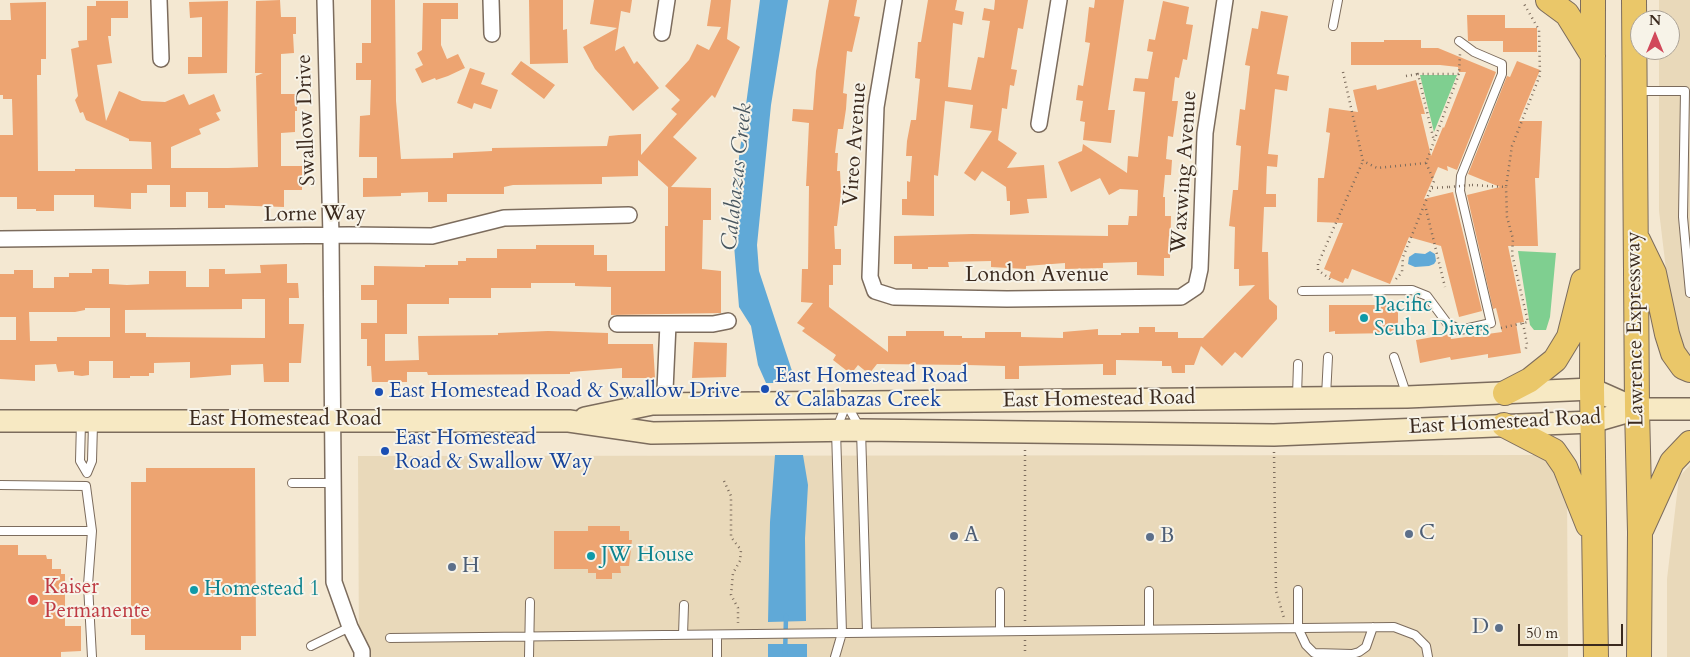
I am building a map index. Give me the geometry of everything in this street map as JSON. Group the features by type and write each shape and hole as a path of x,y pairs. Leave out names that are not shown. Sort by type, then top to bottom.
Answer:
{"highway":[{"path":"1548,0 1567,14 1594,58"},
{"name":"Lawrence Expressway","path":"1593,0 1592,422 1596,657"},
{"name":"Lawrence Expressway","path":"1634,0 1636,409 1640,532 1639,657"},
{"path":"1635,235 1654,273 1666,334 1673,353 1683,367 1690,370"},
{"path":"1505,393 1530,380 1555,360 1569,337 1592,248"},
{"path":"1504,425 1545,445 1558,456 1565,468 1593,538"},
{"path":"1640,532 1672,462 1690,442"}],"main road":[{"name":"East Homestead Road","path":"569,421 652,404 1407,397 1592,389 1636,409"},
{"name":"East Homestead Road","path":"0,421 333,419 569,421 652,433 861,430 1025,434 1274,434 1592,422 1636,409"},
{"path":"1636,409 1690,409"}],"street":[{"path":"160,0 161,59"},
{"name":"Swallow Drive","path":"325,0 331,236 334,582 350,627 362,651 362,657"},
{"path":"491,0 492,34"},
{"path":"662,34 667,0"},
{"name":"Vireo Avenue","path":"875,291 870,277 876,107 894,0"},
{"path":"1039,124 1059,0"},
{"name":"Waxwing Avenue","path":"1196,287 1200,270 1205,133 1226,0"},
{"name":"Lorne Way","path":"0,239 432,236 504,218 629,215"},
{"name":"London Avenue","path":"875,291 903,297 1181,297 1196,287"},
{"path":"617,324 728,321"},
{"path":"665,390 668,324"}],"lane":[{"path":"1333,26 1338,0"},
{"path":"1302,292 1412,290 1427,296 1447,323 1460,330 1492,323 1460,191 1461,176 1502,74 1502,64 1474,52 1460,42"},
{"path":"1635,91 1685,91 1687,121 1683,217 1690,293"},
{"path":"1326,398 1328,357"},
{"path":"1394,357 1407,397"},
{"path":"1297,398 1298,364"},
{"path":"835,657 842,632 836,430 846,403"},
{"path":"846,403 861,430 867,632"},
{"path":"87,420 80,461 87,473"},
{"path":"87,420 92,461 87,473 86,486 92,532 88,585 92,657"},
{"path":"292,483 334,483"},
{"path":"0,486 86,486"},
{"path":"0,532 92,532"},
{"path":"1298,590 1298,628 1306,645 1314,653 1352,654 1366,647 1373,627"},
{"path":"1149,591 1149,629"},
{"path":"1000,592 1000,630"},
{"path":"530,602 530,657"},
{"path":"683,635 684,605"},
{"path":"311,646 350,627"},
{"path":"390,638 1394,627 1415,635 1426,646 1428,657"},
{"path":"717,635 717,657"}],"path":[{"path":"1492,323 1494,330 1528,322 1512,254 1512,239 1507,217 1506,187 1511,151 1530,105 1542,68 1539,56 1539,30 1523,2"},
{"path":"1388,290 1402,272 1403,257 1432,188 1434,180 1426,163 1459,74 1460,42"},
{"path":"1334,291 1334,281 1321,274 1318,270 1318,264 1363,161 1343,72"},
{"path":"1406,76 1418,74 1459,74"},
{"path":"1418,74 1434,141"},
{"path":"1363,161 1377,168 1426,163"},
{"path":"1432,188 1506,187"},
{"path":"1425,207 1445,287"},
{"path":"1523,323 1528,344 1525,352"},
{"path":"1025,434 1025,651"},
{"path":"1274,434 1276,590 1287,629"},
{"path":"724,480 731,496 731,537 741,550 740,561 733,574 732,595 738,608 738,625"}],"shaded area":[{"path":"1659,0 1690,0 1690,355 1683,349 1673,328 1659,211 1659,60 1680,60 1680,10 1659,10"},
{"path":"1541,455 1553,466 1567,490 1568,657 359,657 358,456"},
{"path":"1690,465 1690,657 1667,657 1667,579 1679,477"}],"green space":[{"path":"1420,75 1457,75 1434,132"},
{"path":"1518,251 1556,253 1550,317 1546,330 1534,330 1530,325"}],"water":[{"path":"760,0 788,0 771,105 757,245 759,271 796,383 766,383 758,365 751,326 739,307 733,202"},
{"path":"1430,251 1435,254 1436,261 1434,264 1415,267 1408,264 1409,257 1415,253 1425,254"},
{"path":"775,455 803,455 808,485 805,538 806,621 768,622 770,522"},
{"path":"768,644 807,644 807,657 768,657"}],"building":[{"path":"280,0 281,17 296,17 296,34 293,34 294,53 281,54 281,94 297,94 295,132 281,133 281,166 302,166 302,190 284,190 284,207 225,205 225,208 208,208 208,192 186,192 186,207 170,207 170,185 147,185 147,193 131,193 131,209 94,207 94,195 54,195 54,211 36,211 36,209 17,209 17,197 0,197 0,135 13,135 12,99 3,99 3,95 0,95 0,20 11,20 10,3 46,2 46,59 41,59 41,75 37,75 38,171 75,171 75,169 152,169 151,142 129,141 129,139 86,120 83,112 80,113 75,100 78,96 71,49 79,47 78,41 87,40 87,6 96,6 96,1 128,1 128,18 111,18 111,36 108,36 112,63 97,65 106,121 119,91 142,101 165,102 184,94 189,105 214,94 221,111 216,113 220,120 199,129 201,134 171,147 171,168 228,168 258,167 256,76 263,73 255,73 256,1"},
{"path":"371,0 395,0 396,101 401,159 453,158 453,153 492,151 492,148 607,146 609,136 641,134 641,155 677,114 671,109 680,100 665,86 689,60 697,44 709,50 721,27 707,26 711,0 731,0 727,39 740,47 715,98 712,95 673,137 697,158 671,187 711,188 711,220 703,220 702,269 721,271 721,313 611,315 611,287 575,286 575,283 531,283 531,288 491,288 491,298 449,298 449,304 407,304 407,334 385,334 385,361 419,360 418,336 498,335 498,333 548,331 608,333 608,344 653,344 655,378 622,378 622,368 570,372 570,374 428,375 427,372 407,372 407,382 372,382 371,366 367,366 367,339 361,339 361,323 377,323 377,300 361,300 361,285 374,285 374,266 425,267 425,265 458,265 458,261 466,261 466,258 497,258 497,249 536,249 536,245 594,245 594,255 607,255 607,271 665,271 665,226 668,226 668,187 638,160 638,176 602,177 602,184 513,185 504,187 504,194 447,194 447,202 428,202 428,192 401,193 401,196 363,197 363,178 377,178 377,157 359,157 360,116 370,115 371,80 356,80 356,63 362,63 362,43 371,43"},
{"path":"529,0 563,0 563,30 567,29 568,63 530,64"},
{"path":"594,0 632,0 630,13 621,11 615,51 624,46 634,64 637,61 659,88 633,111 595,69 583,47 617,28 590,24"},
{"path":"829,0 857,0 854,16 860,17 852,52 847,51 843,93 847,94 846,109 843,129 838,129 835,153 838,153 837,171 840,171 841,192 837,226 834,226 835,249 841,249 841,265 833,265 833,285 829,285 829,307 888,352 888,336 906,336 906,331 944,331 944,336 962,336 962,338 985,338 985,332 1021,332 1021,337 1063,338 1063,332 1098,329 1098,335 1121,335 1121,333 1139,333 1139,327 1155,327 1155,332 1178,332 1178,338 1203,338 1255,285 1239,286 1239,269 1234,269 1235,227 1229,226 1233,190 1238,190 1241,146 1236,145 1240,109 1245,110 1250,66 1245,65 1252,28 1258,29 1261,11 1288,16 1277,74 1289,76 1287,91 1275,89 1268,154 1278,155 1277,167 1267,166 1266,194 1276,194 1276,207 1264,207 1262,252 1268,252 1269,299 1277,306 1277,319 1242,358 1235,352 1222,366 1201,346 1194,365 1185,365 1185,373 1172,373 1171,366 1162,366 1162,361 1116,360 1116,375 1103,375 1103,364 1019,366 1019,379 1005,379 1005,366 877,364 869,374 858,365 851,374 833,360 836,355 802,331 805,328 797,323 813,303 801,302 802,269 808,269 809,186 806,186 809,123 792,121 793,109 813,110 816,71"},
{"path":"928,0 957,0 955,10 964,12 962,25 953,23 948,87 971,90 978,57 984,58 990,21 982,20 984,8 994,10 995,0 1028,0 1023,29 1018,28 1011,69 1017,70 1014,86 1010,85 1007,109 1002,108 998,140 1017,153 1007,168 1044,165 1047,198 1027,199 1029,213 1010,215 1010,201 1007,201 1006,187 982,171 975,181 964,173 992,131 970,128 973,105 945,101 938,176 934,175 934,216 902,215 902,199 907,199 907,181 910,182 912,156 906,156 907,141 911,120 916,120 920,79 915,78 918,42 921,42"},
{"path":"1095,0 1124,0 1108,110 1115,110 1111,143 1083,140 1085,122 1080,121 1083,101 1076,100 1078,85 1083,86 1090,43 1085,42 1089,7 1094,8"},
{"path":"228,1 227,73 188,74 188,57 202,57 202,17 190,18 189,2"},
{"path":"1163,1 1189,7 1186,24 1193,25 1187,60 1183,59 1179,78 1175,77 1172,101 1178,101 1173,137 1168,136 1166,159 1172,160 1171,175 1165,175 1163,197 1165,197 1165,216 1171,216 1170,258 1164,258 1164,276 1137,275 1137,262 1103,263 1103,268 1065,269 1065,263 1026,266 1026,269 991,267 991,261 948,262 949,267 928,267 928,269 912,269 912,264 894,264 894,236 972,234 1108,236 1108,225 1128,225 1129,216 1137,216 1138,190 1120,189 1109,195 1100,178 1071,192 1058,162 1082,151 1083,144 1127,173 1128,156 1138,157 1145,92 1133,91 1135,78 1148,79 1153,52 1147,51 1149,39 1155,40"},
{"path":"423,3 458,3 458,19 441,19 441,45 447,59 458,54 465,68 448,76 422,83 415,69 423,65 417,53 422,50"},
{"path":"1467,15 1505,15 1505,28 1537,28 1537,52 1503,52 1503,41 1468,41"},
{"path":"1384,40 1421,40 1421,48 1438,48 1496,72 1457,170 1447,166 1448,171 1438,167 1424,199 1453,192 1482,311 1459,317 1441,246 1409,237 1390,284 1352,269 1348,279 1345,278 1343,283 1329,277 1331,272 1324,269 1343,223 1317,222 1318,178 1324,178 1330,133 1326,132 1329,108 1358,112 1353,90 1376,85 1377,90 1416,80 1425,114 1421,114 1431,156 1466,72 1459,72 1458,67 1440,65 1351,65 1351,42 1384,42"},
{"path":"521,61 555,85 544,99 511,74"},
{"path":"1517,61 1540,70 1519,121 1542,121 1539,178 1535,178 1538,246 1508,246 1524,322 1516,323 1521,353 1488,358 1488,354 1451,360 1450,357 1420,363 1416,340 1450,334 1451,339 1502,332 1496,308 1493,309 1467,195 1500,187 1468,174 1507,76 1510,77"},
{"path":"470,68 485,73 481,84 498,90 491,109 474,103 472,109 457,103"},
{"path":"287,264 287,283 298,283 299,298 289,298 289,324 304,324 301,363 289,363 289,382 264,382 263,364 231,365 231,375 190,378 190,362 154,363 154,373 149,373 149,376 113,378 113,361 89,361 89,375 74,375 74,371 58,372 56,364 35,365 35,381 0,379 0,340 16,340 16,317 0,317 0,274 14,274 14,270 33,270 33,288 54,288 54,277 69,277 69,273 92,273 92,269 109,269 109,284 127,285 149,284 149,271 186,271 186,287 209,287 209,269 225,269 225,274 261,273 260,265","holes":["242,299 265,299 265,338 146,337 146,333 125,333 125,310 242,309","85,308 110,308 110,337 57,337 57,341 30,341 29,312 75,312 85,310"]},
{"name":"Pacific Scuba Divers","path":"1329,305 1398,305 1398,331 1393,331 1393,333 1335,334 1335,331 1329,332"},
{"path":"694,342 727,343 726,377 692,378"},
{"name":"Homestead 1","path":"146,468 255,468 256,636 241,636 241,650 145,650 145,635 131,635 131,482 146,482"},
{"name":"JW House","path":"588,526 620,526 620,531 629,531 629,540 632,540 629,566 620,566 621,573 612,573 612,579 596,579 596,573 588,573 588,569 554,569 554,531 588,531"},
{"name":"Kaiser Permanente","path":"0,545 18,545 18,555 46,555 47,559 52,559 52,569 61,569 61,574 65,574 65,626 81,626 81,651 61,652 61,657 0,657"}],"waterway":[{"name":"Calabazas Creek","path":"785,657 786,616"}],"place":[{"name":"Pacific Scuba Divers","path":"1364,318"},
{"name":"East Homestead Road & Calabazas Creek","path":"765,389"},
{"name":"East Homestead Road & Swallow Drive","path":"379,392"},
{"name":"East Homestead Road & Swallow Way","path":"385,451"},
{"name":"C","path":"1409,534"},
{"name":"A","path":"954,536"},
{"name":"B","path":"1150,537"},
{"name":"JW House","path":"591,556"},
{"name":"H","path":"452,567"},
{"name":"Homestead 1","path":"194,590"},
{"name":"Kaiser Permanente","path":"33,600"},
{"name":"D","path":"1499,628"}]}
